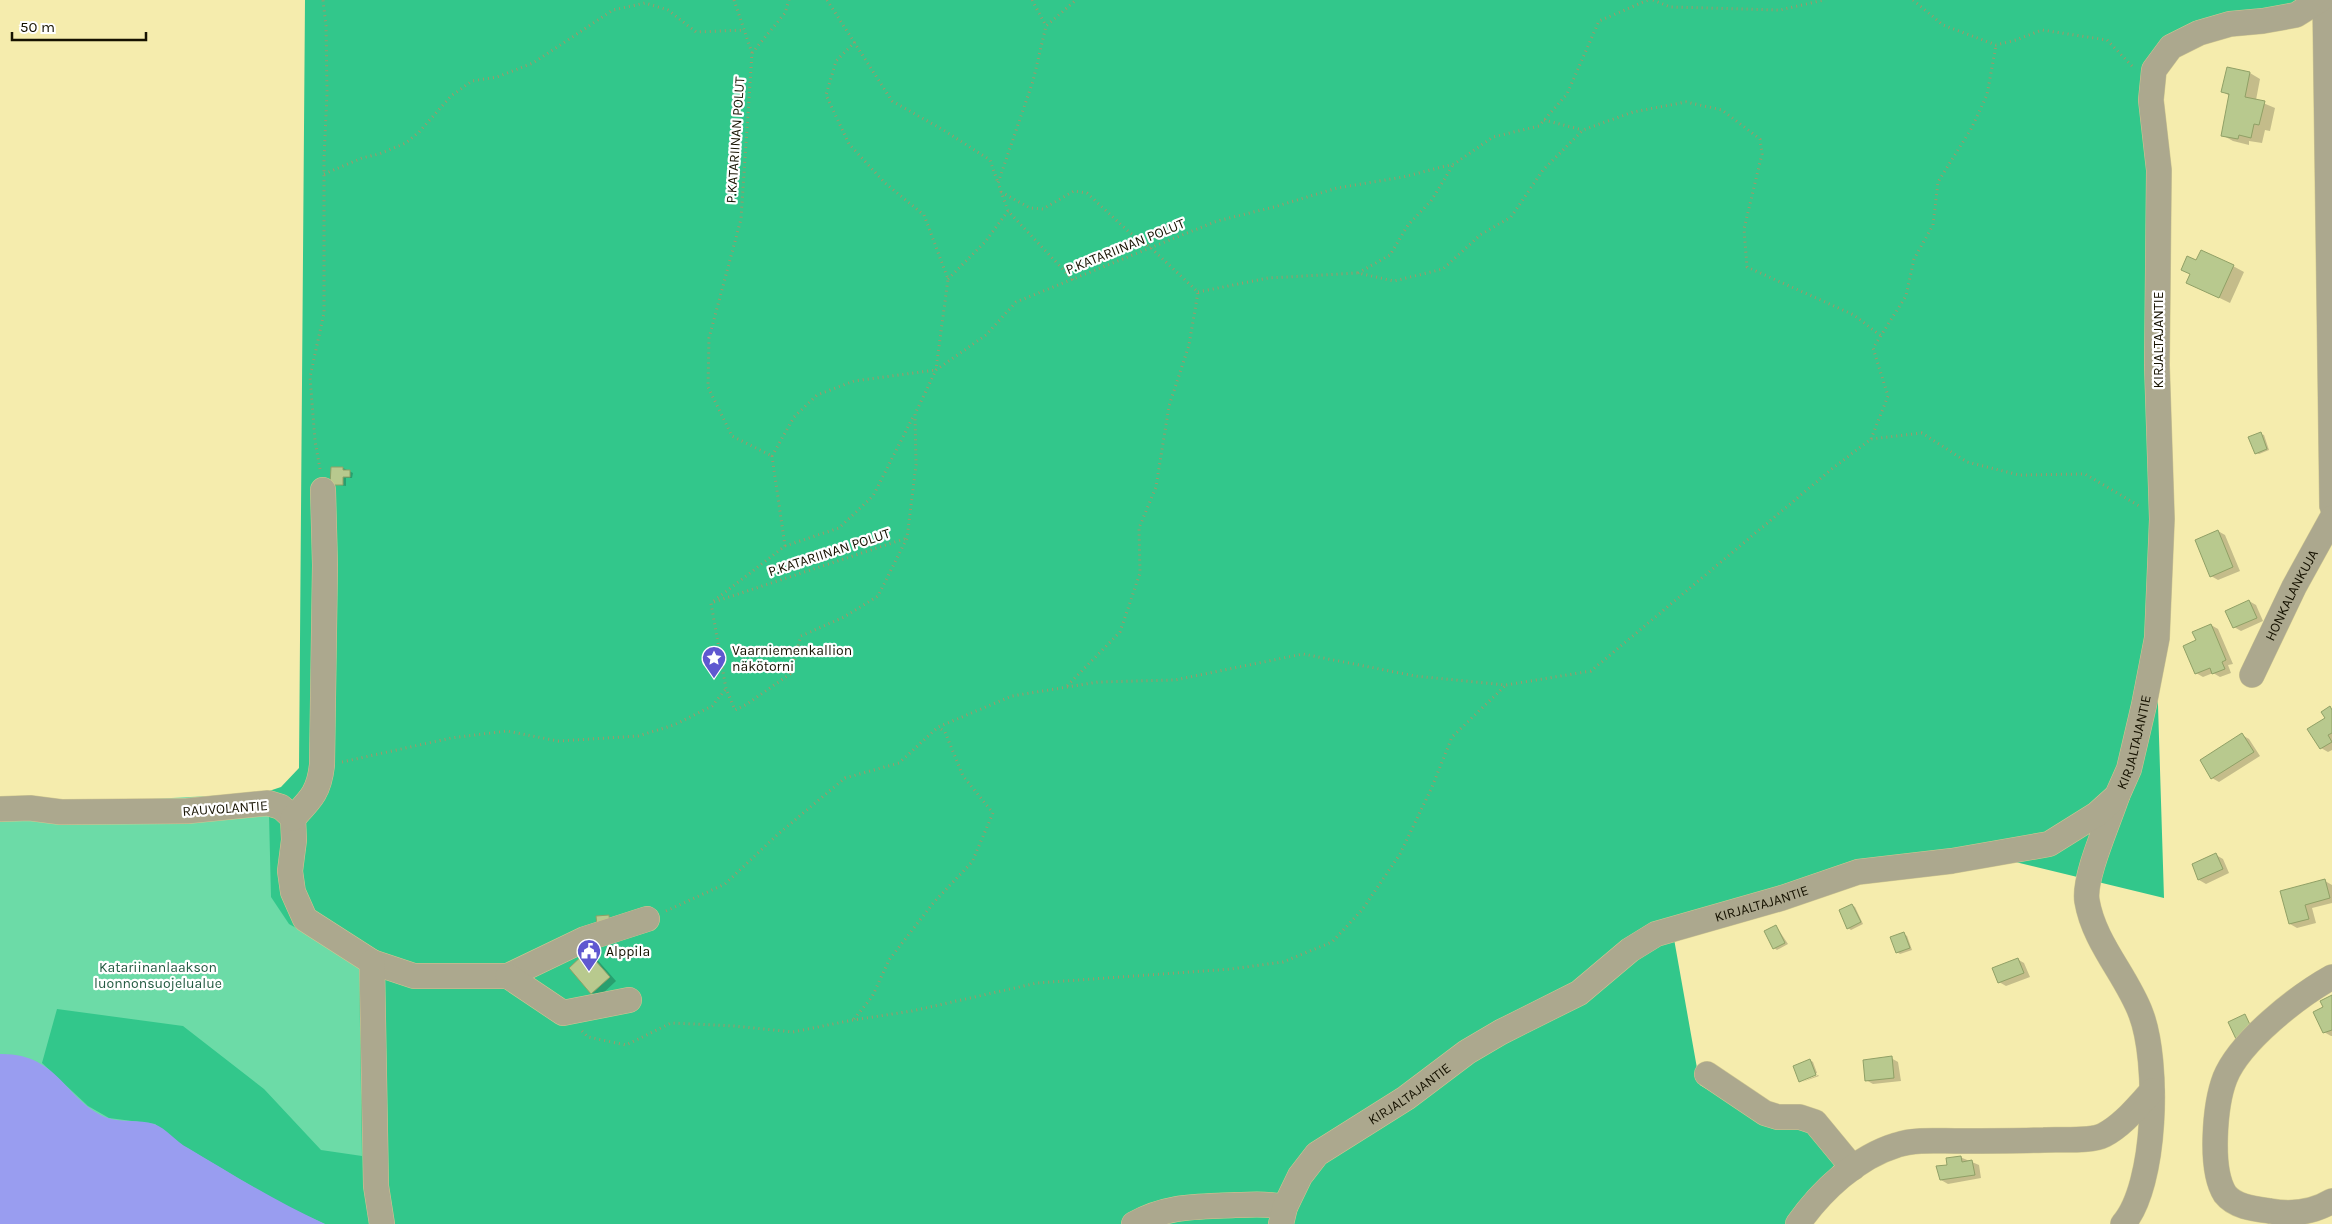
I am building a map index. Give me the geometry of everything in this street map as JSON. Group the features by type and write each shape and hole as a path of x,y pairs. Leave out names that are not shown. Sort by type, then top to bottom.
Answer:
{"street":[{"name":"KIRJALTAJANTIE","path":"1283,1215 1300,1176 1317,1154 1406,1098 1476,1047 1501,1032 1579,994 1630,950 1656,934 1782,898 1858,872 1952,861 2049,844 2097,814 2117,796 2129,769 2157,638 2162,519 2157,366 2159,170 2151,100 2154,70 2171,47 2199,33 2230,24 2263,21 2296,14 2320,0"},
{"path":"2325,0 2332,506"},
{"path":"323,490 325,564 321,775 320,784 293,818 294,840 290,872 293,892 305,919 372,962 414,976 508,976 585,939 647,920"},
{"name":"HONKALANKUJA","path":"2252,675 2294,587 2332,518"},
{"path":"2117,796 2088,878 2087,900 2092,921 2142,1015 2148,1049 2152,1092 2151,1146 2142,1184 2132,1214 2123,1224"},
{"name":"RAUVOLANTIE","path":"0,809 30,808 61,812 187,811 268,803 282,807 293,818"},
{"path":"372,962 376,1186 382,1224"},
{"path":"508,976 563,1013 629,1000"},
{"path":"2332,977 2308,990 2281,1011 2239,1055 2225,1077 2219,1104 2215,1140 2217,1172 2225,1194 2245,1207 2280,1213 2308,1212 2332,1201"},
{"path":"1707,1074 1765,1113 1778,1117 1800,1117 1816,1122 1853,1168"},
{"path":"1798,1224 1807,1210 1853,1168 1876,1154 1898,1145 1925,1141 2076,1139 2103,1136 2124,1121 2152,1092"},
{"path":"1134,1224 1146,1217 1174,1208 1266,1203 1283,1215"}],"path":[{"path":"323,0 326,26 327,92 324,174 324,313 310,377 315,441 323,490"},
{"name":"P.KATARIINAN POLUT","path":"711,603 785,546 772,456 732,436 708,387 709,338 741,220 752,53 734,0"},
{"path":"752,53 785,14 789,0"},
{"path":"827,0 892,101 946,131 990,160 1008,211 1073,280"},
{"path":"1032,0 1046,26"},
{"path":"998,183 1033,81 1046,26 1076,0"},
{"name":"P.KATARIINAN POLUT","path":"711,603 907,538 916,465 915,414 936,370 986,335 1016,302 1217,220 1274,207 1337,188 1403,177 1454,164 1493,137 1539,126 1567,94 1599,21 1648,0"},
{"path":"1653,0 1670,7 1780,10 1824,0"},
{"path":"1913,0 1943,25 1996,46 2042,30 2107,40 2152,87"},
{"path":"324,174 362,158 379,154 406,143 419,132 451,96 472,81 497,77 533,63 613,10 644,3 668,10 696,32 744,30"},
{"path":"772,456 794,417 817,395 854,381 936,370 948,279 924,215 885,183 849,144 826,95 836,61 855,42"},
{"path":"1871,439 1888,396 1874,348 1906,296 1914,259 1933,225 1938,182 1972,129 1987,96 1996,46"},
{"path":"1198,292 1268,278 1358,273 1394,281 1443,269 1480,235 1511,217 1543,170 1583,130 1633,112 1686,102 1722,110 1760,139 1762,154 1744,229 1747,267 1854,315 1881,336"},
{"path":"1544,120 1583,130"},
{"path":"1358,273 1390,255 1408,225 1431,201 1454,164"},
{"path":"1001,192 1030,208 1043,209 1074,191 1087,193 1129,232 1151,248 1198,292"},
{"path":"948,279 985,242 1008,211"},
{"path":"1065,688 1120,632 1140,573 1138,528 1156,487 1169,406 1189,344 1198,292"},
{"path":"785,546 839,528 873,496 915,414"},
{"path":"647,920 725,884 777,835 845,778 900,763 938,727 1012,696 1098,682 1174,680 1303,654 1415,676 1506,685 1591,671 1833,468 1871,439 1922,433 1967,462 2020,475 2085,474 2162,519"},
{"path":"711,603 726,689 735,710 748,704 790,674 802,636 844,617 878,596 907,538"},
{"path":"563,1013 588,1037 626,1045 671,1023 734,1026 792,1032 912,1011 1037,983 1231,969 1283,962 1332,942 1362,910 1400,854 1432,787 1452,737 1506,685"},
{"path":"350,761 451,738 507,731 558,741 638,736 674,725 712,706 726,689"},
{"path":"853,1020 872,998 889,960 934,902 972,862 993,813 963,776 945,732 938,727"}],"green space":[{"path":"305,0 2309,0 2155,50 2147,175 2148,384 2164,898 1970,851 1671,922 1700,1085 1754,1117 1800,1127 1824,1144 1836,1163 1786,1224 325,1224 292,1209 182,1145 155,1124 109,1118 88,1106 42,1063 57,1009 183,1026 264,1089 321,1150 362,1156 359,963 289,924 271,897 269,815 263,793 281,787 299,768"},
{"name":"Katariinanlaakson luonnonsuojelualue","path":"263,793 372,962 569,1224 0,1224 0,802 59,804"}],"water":[{"path":"0,1054 20,1056 36,1061 49,1070 93,1111 108,1118 154,1124 238,1178 325,1224 0,1224"}],"building":[{"path":"2227,67 2250,72 2245,97 2265,101 2259,125 2254,124 2251,138 2239,135 2238,139 2221,136 2229,94 2221,92"},
{"path":"2201,250 2234,265 2219,298 2186,283 2190,274 2181,270 2187,256 2196,260"},
{"path":"2261,432 2267,449 2255,454 2248,437"},
{"path":"331,467 343,467 343,470 350,470 350,477 343,477 343,485 330,485"},
{"path":"2218,530 2233,567 2210,577 2195,540"},
{"path":"2249,600 2257,618 2233,628 2225,611"},
{"path":"2211,624 2226,660 2222,662 2225,669 2212,674 2210,668 2195,674 2183,646 2196,640 2192,632"},
{"path":"2330,706 2332,710 2332,733 2328,735 2332,742 2320,749 2307,729 2325,718 2321,712"},
{"path":"2242,733 2254,752 2211,779 2200,760"},
{"path":"2216,853 2223,869 2198,880 2192,864"},
{"path":"2325,879 2330,898 2305,905 2309,919 2289,924 2280,891"},
{"path":"1852,904 1861,922 1847,929 1839,910"},
{"path":"609,915 610,925 597,926 596,916"},
{"path":"1776,925 1785,943 1773,949 1764,931"},
{"path":"1904,932 1910,948 1896,953 1890,937"},
{"name":"Alppila","path":"587,951 610,977 591,994 569,968"},
{"path":"2018,958 2024,973 1998,983 1992,968"},
{"path":"2332,995 2332,1030 2323,1033 2313,1012 2323,1007 2320,1001"},
{"path":"2245,1014 2253,1031 2236,1039 2228,1022"},
{"path":"1892,1056 1894,1078 1865,1081 1863,1060"},
{"path":"1810,1059 1816,1075 1799,1082 1793,1066"},
{"path":"1961,1156 1962,1162 1972,1160 1975,1175 1940,1180 1936,1166 1947,1165 1946,1158"}],"place":[{"name":"Vaarniemenkallion näkötorni","path":"714,679"},
{"name":"Alppila","path":"589,972"}]}
